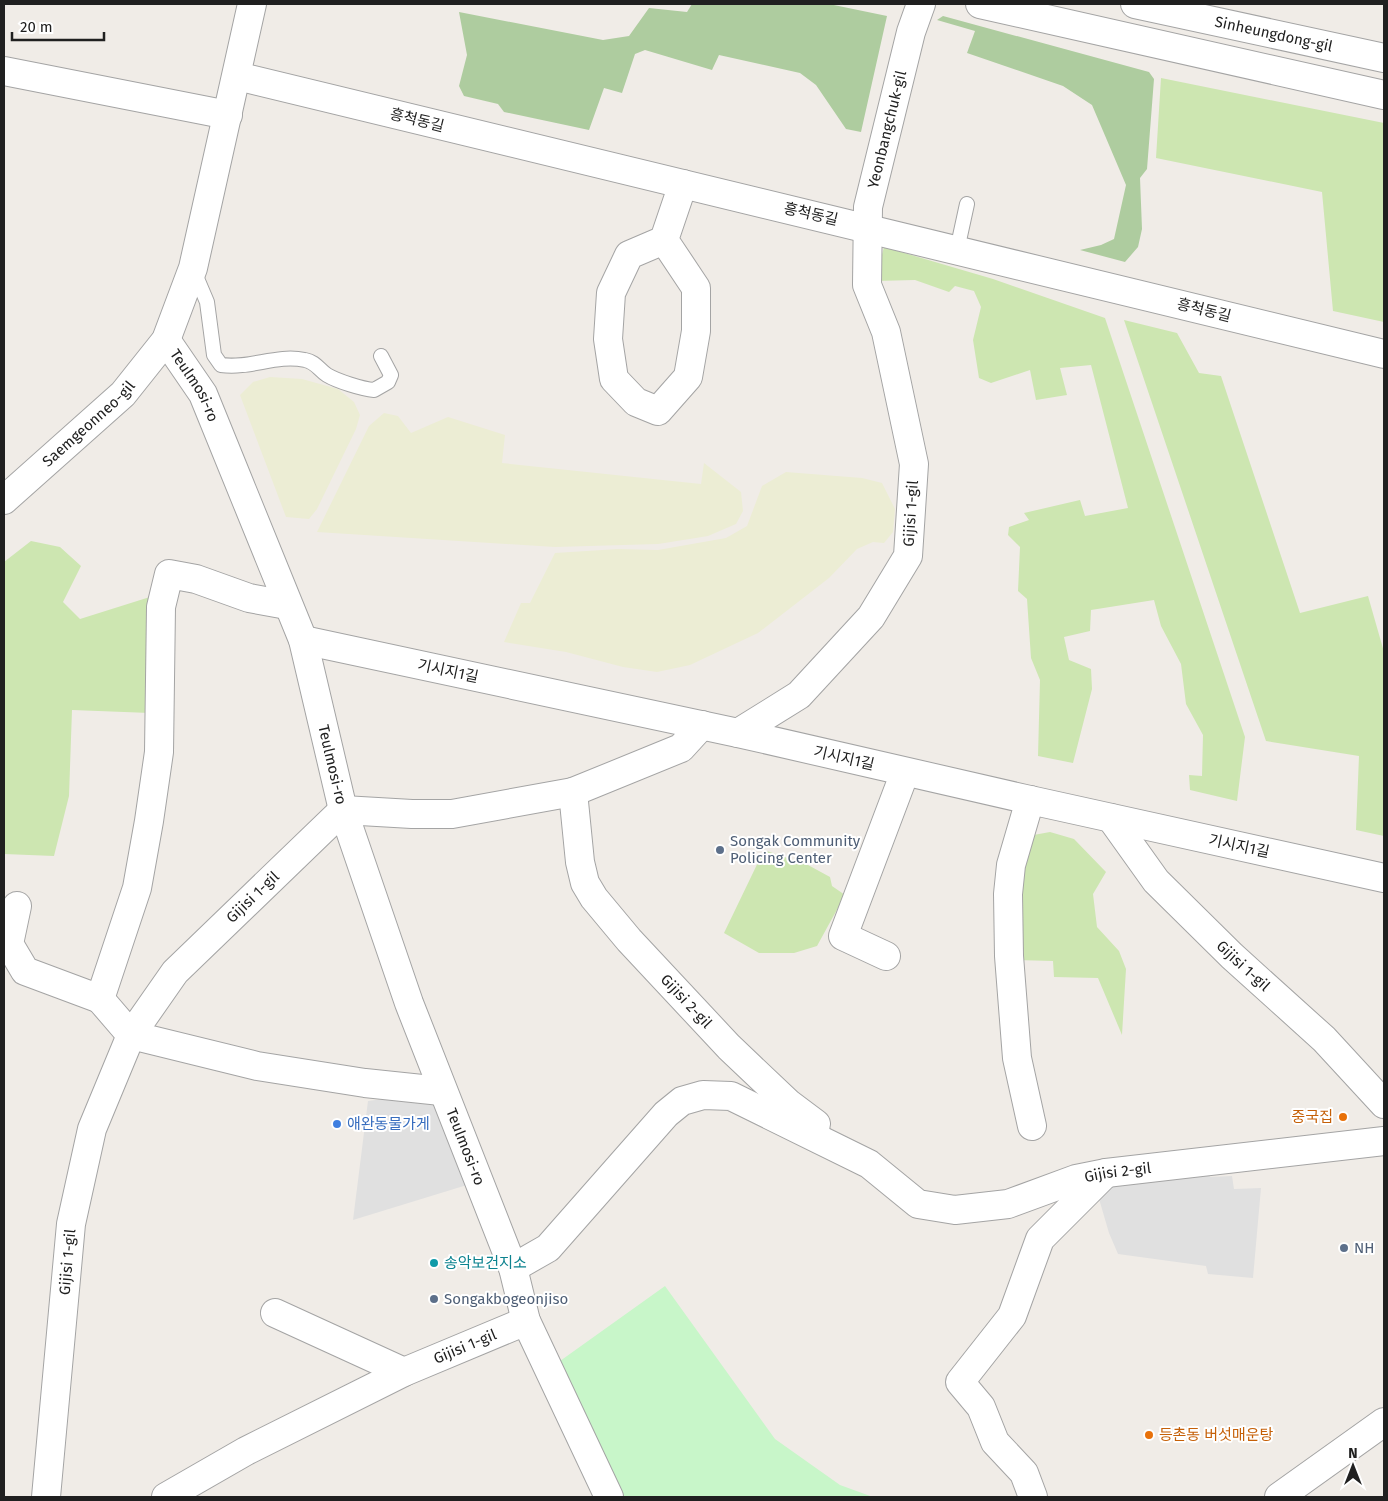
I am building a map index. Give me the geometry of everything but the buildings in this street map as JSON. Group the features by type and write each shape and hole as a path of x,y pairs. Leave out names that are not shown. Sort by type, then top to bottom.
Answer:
{"street":[{"name":"Teulmosi-ro","path":"252,4 193,268 166,340 203,394 287,605 303,640 342,810 409,1004 441,1091 480,1181 513,1268 526,1321 609,1497"},
{"name":"Yeonbangchuk-gil","path":"866,227 868,207 911,32 921,4"},
{"path":"980,4 1384,95"},
{"name":"Sinheungdong-gil","path":"1135,4 1193,10 1384,58"},
{"path":"4,72 228,115"},
{"name":"흥척동길","path":"237,76 1384,354"},
{"path":"664,240 696,288 696,331 688,377 658,411 636,402 614,379 608,339 611,293 629,255 664,240 683,184"},
{"name":"Gijisi 1-gil","path":"738,733 799,695 870,617 908,556 914,464 886,332 867,285 866,227"},
{"name":"Saemgeonneo-gil","path":"4,500 124,394 166,340"},
{"path":"100,999 137,888 149,821 159,752 161,607 169,574 196,580 249,598 287,605"},
{"name":"기시지1길","path":"303,640 702,725 1384,878"},
{"path":"342,810 452,814 573,792 681,748 702,725"},
{"path":"886,956 843,936 905,772"},
{"name":"Gijisi 2-gil","path":"573,792 580,862 585,883 594,898 629,940 729,1047 788,1102 918,1204 955,1210 1008,1204 1076,1179 1106,1172 1384,1141"},
{"path":"1030,800 1011,864 1008,894 1009,956 1017,1058 1032,1126"},
{"name":"Gijisi 1-gil","path":"46,1497 70,1224 92,1129 131,1035 175,972 342,810"},
{"name":"Gijisi 1-gil","path":"1111,818 1156,881 1232,956 1324,1039 1384,1104"},
{"path":"17,906 9,944 25,971 100,999 131,1035 257,1066 365,1083 441,1091"},
{"name":"Gijisi 2-gil","path":"513,1268 548,1248 660,1120 682,1101 703,1095 731,1096 869,1164"},
{"path":"1032,1497 1024,1473 995,1442 981,1406 960,1382 1012,1316 1040,1239 1106,1172"},
{"path":"275,1312 404,1372"},
{"name":"Gijisi 1-gil","path":"166,1497 246,1452 404,1372 526,1321"},
{"path":"1279,1497 1384,1422"},
{"path":"1304,1497 1384,1439"}],"lane":[{"path":"958,250 967,204"},
{"path":"193,268 207,302 214,355 221,365 238,368 290,358 307,360 320,366 323,373 331,377 374,390 388,382 391,375 381,356"}],"green space":[{"path":"692,4 829,4 887,16 861,132 846,129 816,85 800,73 719,55 712,70 645,50 635,54 622,93 604,88 589,130 504,112 498,104 464,96 459,86 467,55 459,12 603,40 629,36 649,8 687,12"},
{"path":"943,16 1149,72 1154,79 1147,169 1140,178 1142,229 1138,247 1125,262 1080,250 1101,245 1114,239 1126,185 1092,105 1063,86 967,53 975,31 937,20"},
{"path":"1161,78 1384,123 1384,322 1333,311 1322,192 1156,158"},
{"path":"884,247 993,279 1105,318 1245,737 1237,801 1190,790 1189,775 1202,776 1203,735 1186,704 1181,664 1161,626 1154,600 1091,610 1090,631 1064,637 1069,660 1091,669 1092,689 1073,763 1038,756 1040,680 1031,658 1027,599 1018,591 1020,547 1008,535 1009,527 1029,520 1024,513 1080,500 1085,516 1128,508 1091,365 1060,368 1067,395 1036,400 1030,370 991,383 979,378 973,340 981,307 974,291 955,286 949,292 915,280 875,281"},
{"path":"1124,320 1177,333 1199,373 1221,376 1300,613 1368,596 1384,652 1384,836 1356,830 1359,756 1266,741"},
{"path":"270,377 302,379 338,389 354,402 360,415 356,429 317,509 309,519 286,517 240,395 253,382"},
{"path":"384,413 398,416 411,433 448,417 505,435 502,463 701,484 704,463 741,492 743,511 736,524 708,536 658,544 555,547 317,532 369,426"},
{"path":"786,472 862,478 882,483 895,509 893,532 884,543 873,542 857,549 829,578 758,633 690,665 657,672 623,667 566,652 504,642 521,603 530,603 555,553 618,549 658,550 726,538 747,526 762,486"},
{"path":"31,541 60,547 81,566 63,602 80,619 153,596 150,713 72,710 69,796 54,856 4,854 4,562"},
{"path":"1050,832 1074,839 1106,872 1093,894 1097,927 1119,951 1126,969 1122,1035 1098,978 1054,977 1053,961 1015,960 1028,836"},
{"path":"764,850 808,865 830,877 832,886 845,895 817,946 794,953 759,953 724,933"},
{"path":"665,1286 775,1439 840,1485 873,1497 618,1497 560,1361"}],"shaded area":[{"path":"441,1091 480,1181 353,1220 368,1101"},
{"path":"1207,1161 1210,1177 1232,1176 1234,1189 1261,1188 1253,1278 1208,1274 1206,1266 1118,1254 1109,1233 1097,1192 1106,1173"}],"place":[{"name":"Songak Community Policing Center","path":"720,850"},
{"name":"중국집","path":"1343,1117"},
{"name":"애완동물가게","path":"337,1124"},
{"name":"NH","path":"1344,1248"},
{"name":"송악보건지소","path":"434,1263"},
{"name":"Songakbogeonjiso","path":"434,1299"},
{"name":"등촌동 버섯매운탕","path":"1149,1435"}]}
